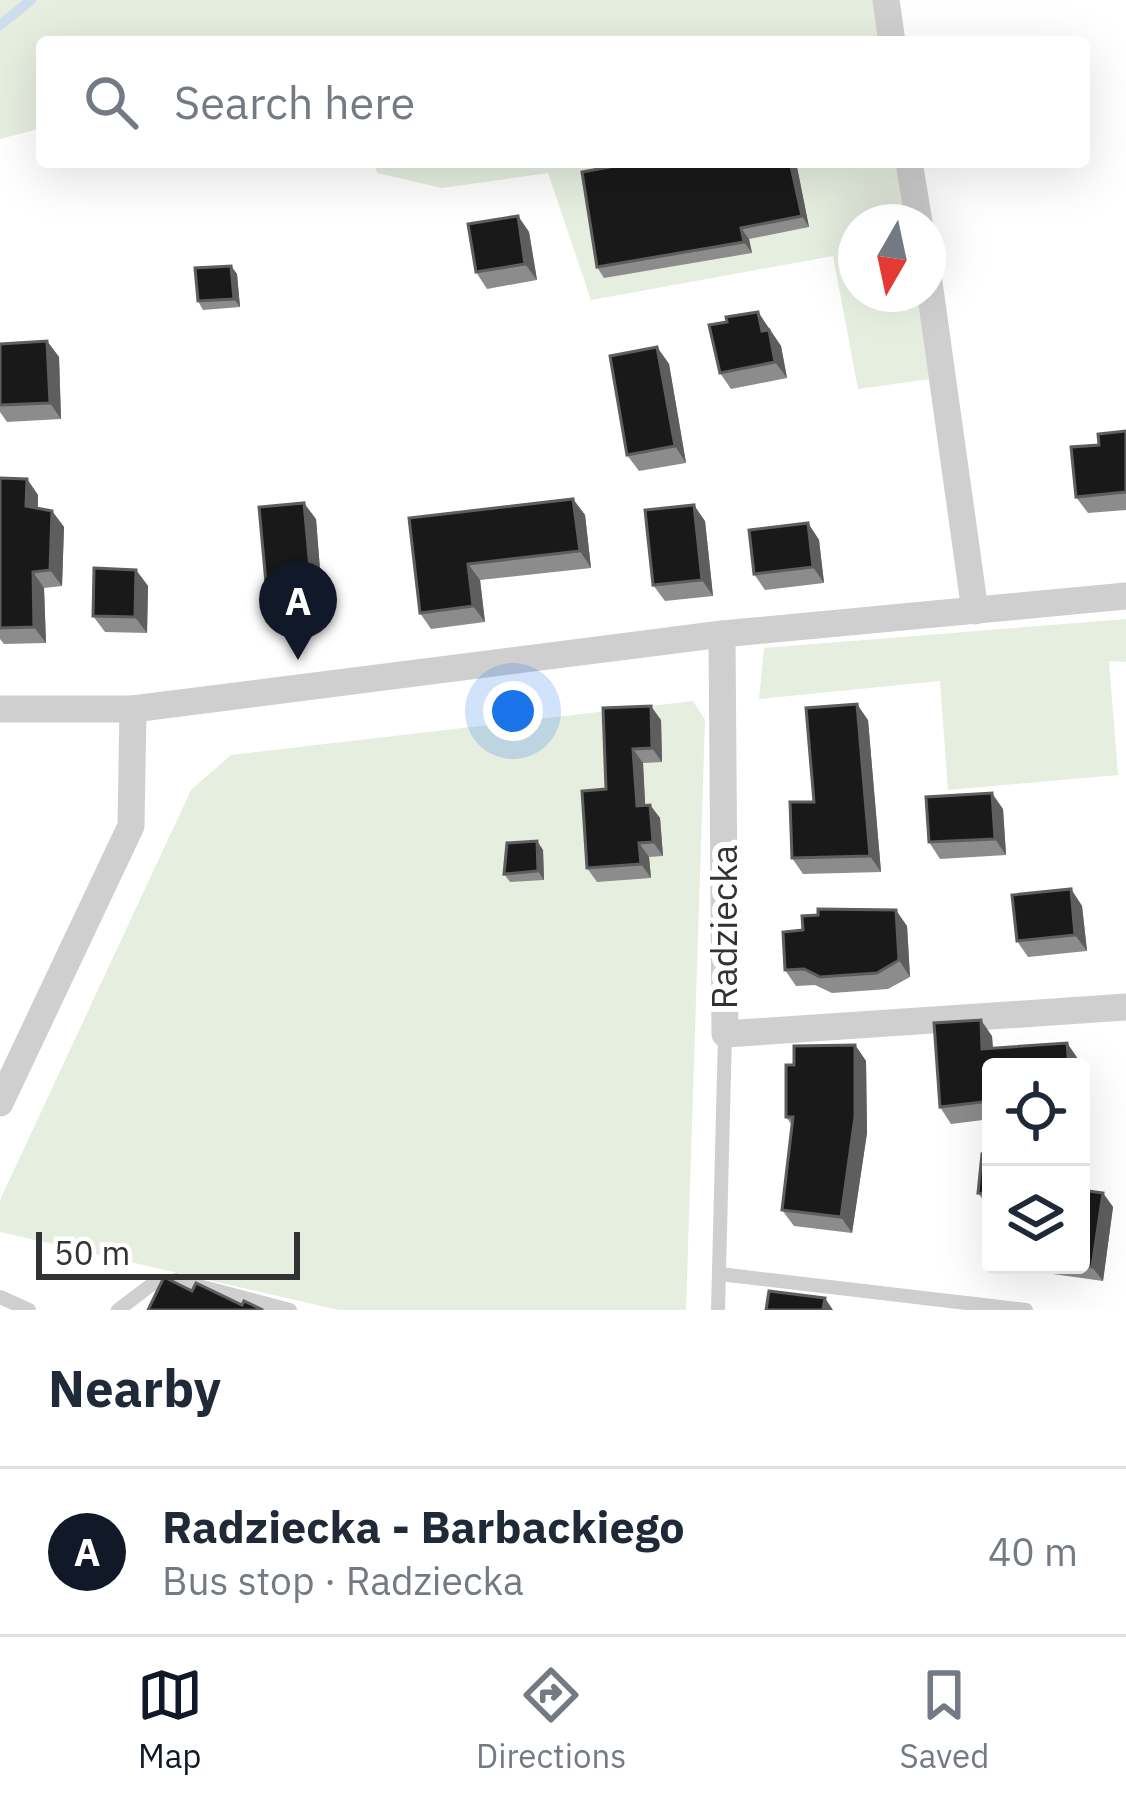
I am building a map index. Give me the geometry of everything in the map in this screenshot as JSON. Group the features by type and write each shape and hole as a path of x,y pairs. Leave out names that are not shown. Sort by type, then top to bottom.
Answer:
{"street":[{"path":"886,0 891,36"},
{"path":"911,168 916,204"},
{"path":"933,312 975,610"},
{"path":"0,710 133,710 722,634 1126,596"},
{"name":"Radziecka","path":"722,634 725,1034 1126,1007"},
{"path":"0,1103 131,826 133,710"}],"lane":[{"path":"718,1310 725,1034"},
{"path":"719,1274 1026,1310"},
{"path":"118,1310 151,1285 176,1280 290,1310"},
{"path":"0,1297 29,1310"}],"shaded area":[{"path":"0,0 875,0 879,36 36,36 36,130 0,139"},
{"path":"376,168 900,168 906,204 838,204 838,283 833,256 591,300 548,173 442,188 377,173"},
{"path":"844,312 922,312 930,379 858,389"},
{"path":"1126,619 1126,662 1109,661 1118,775 948,790 940,681 759,699 764,648"},
{"path":"693,701 705,720 686,1310 339,1310 0,1232 0,1200 191,790 231,755","holes":["659,819 662,856 586,857 585,827"]}],"building":[{"path":"791,168 802,216 741,228 744,242 597,267 582,172"},
{"path":"518,216 525,264 476,272 468,224"},
{"path":"231,266 234,299 198,301 195,268"},
{"path":"758,312 762,331 769,330 775,362 720,373 709,325"},
{"path":"47,341 50,403 0,405 0,344"},
{"path":"657,347 675,446 627,455 610,356"},
{"path":"1126,431 1126,492 1076,497 1071,447 1099,445 1098,434"},
{"path":"0,478 27,479 26,506 52,511 50,570 33,572 34,627 0,628"},
{"path":"573,499 580,551 468,564 473,606 420,613 409,518"},
{"path":"304,503 311,579 266,583 259,507"},
{"path":"694,505 702,580 653,585 645,510"},
{"path":"808,523 813,567 754,574 749,530"},
{"path":"94,568 136,570 135,617 93,616"},
{"path":"857,704 870,856 792,858 790,802 814,802 806,708"},
{"path":"651,706 652,748 633,749 637,806 650,805 653,842 639,843 641,864 587,868 582,791 606,789 603,708"},
{"path":"992,793 995,839 929,842 926,797"},
{"path":"537,841 538,871 504,874 507,843"},
{"path":"1071,889 1075,935 1017,941 1012,895"},
{"path":"818,909 896,910 899,960 877,973 820,977 804,969 785,970 783,932 803,930 802,916 818,915"},
{"path":"981,1020 982,1049 1067,1043 1068,1058 982,1058 982,1102 940,1107 934,1023"},
{"path":"855,1045 855,1117 841,1217 782,1210 793,1117 786,1117 786,1065 794,1065 794,1046"},
{"path":"1090,1191 1103,1193 1090,1267"},
{"path":"164,1277 192,1291 196,1283 263,1310 148,1310"},
{"path":"769,1291 825,1298 823,1310 766,1310"}],"waterway":[{"path":"0,25 31,0"}],"place":[{"name":"Radziecka - Barbackiego","path":"298,660"}]}
